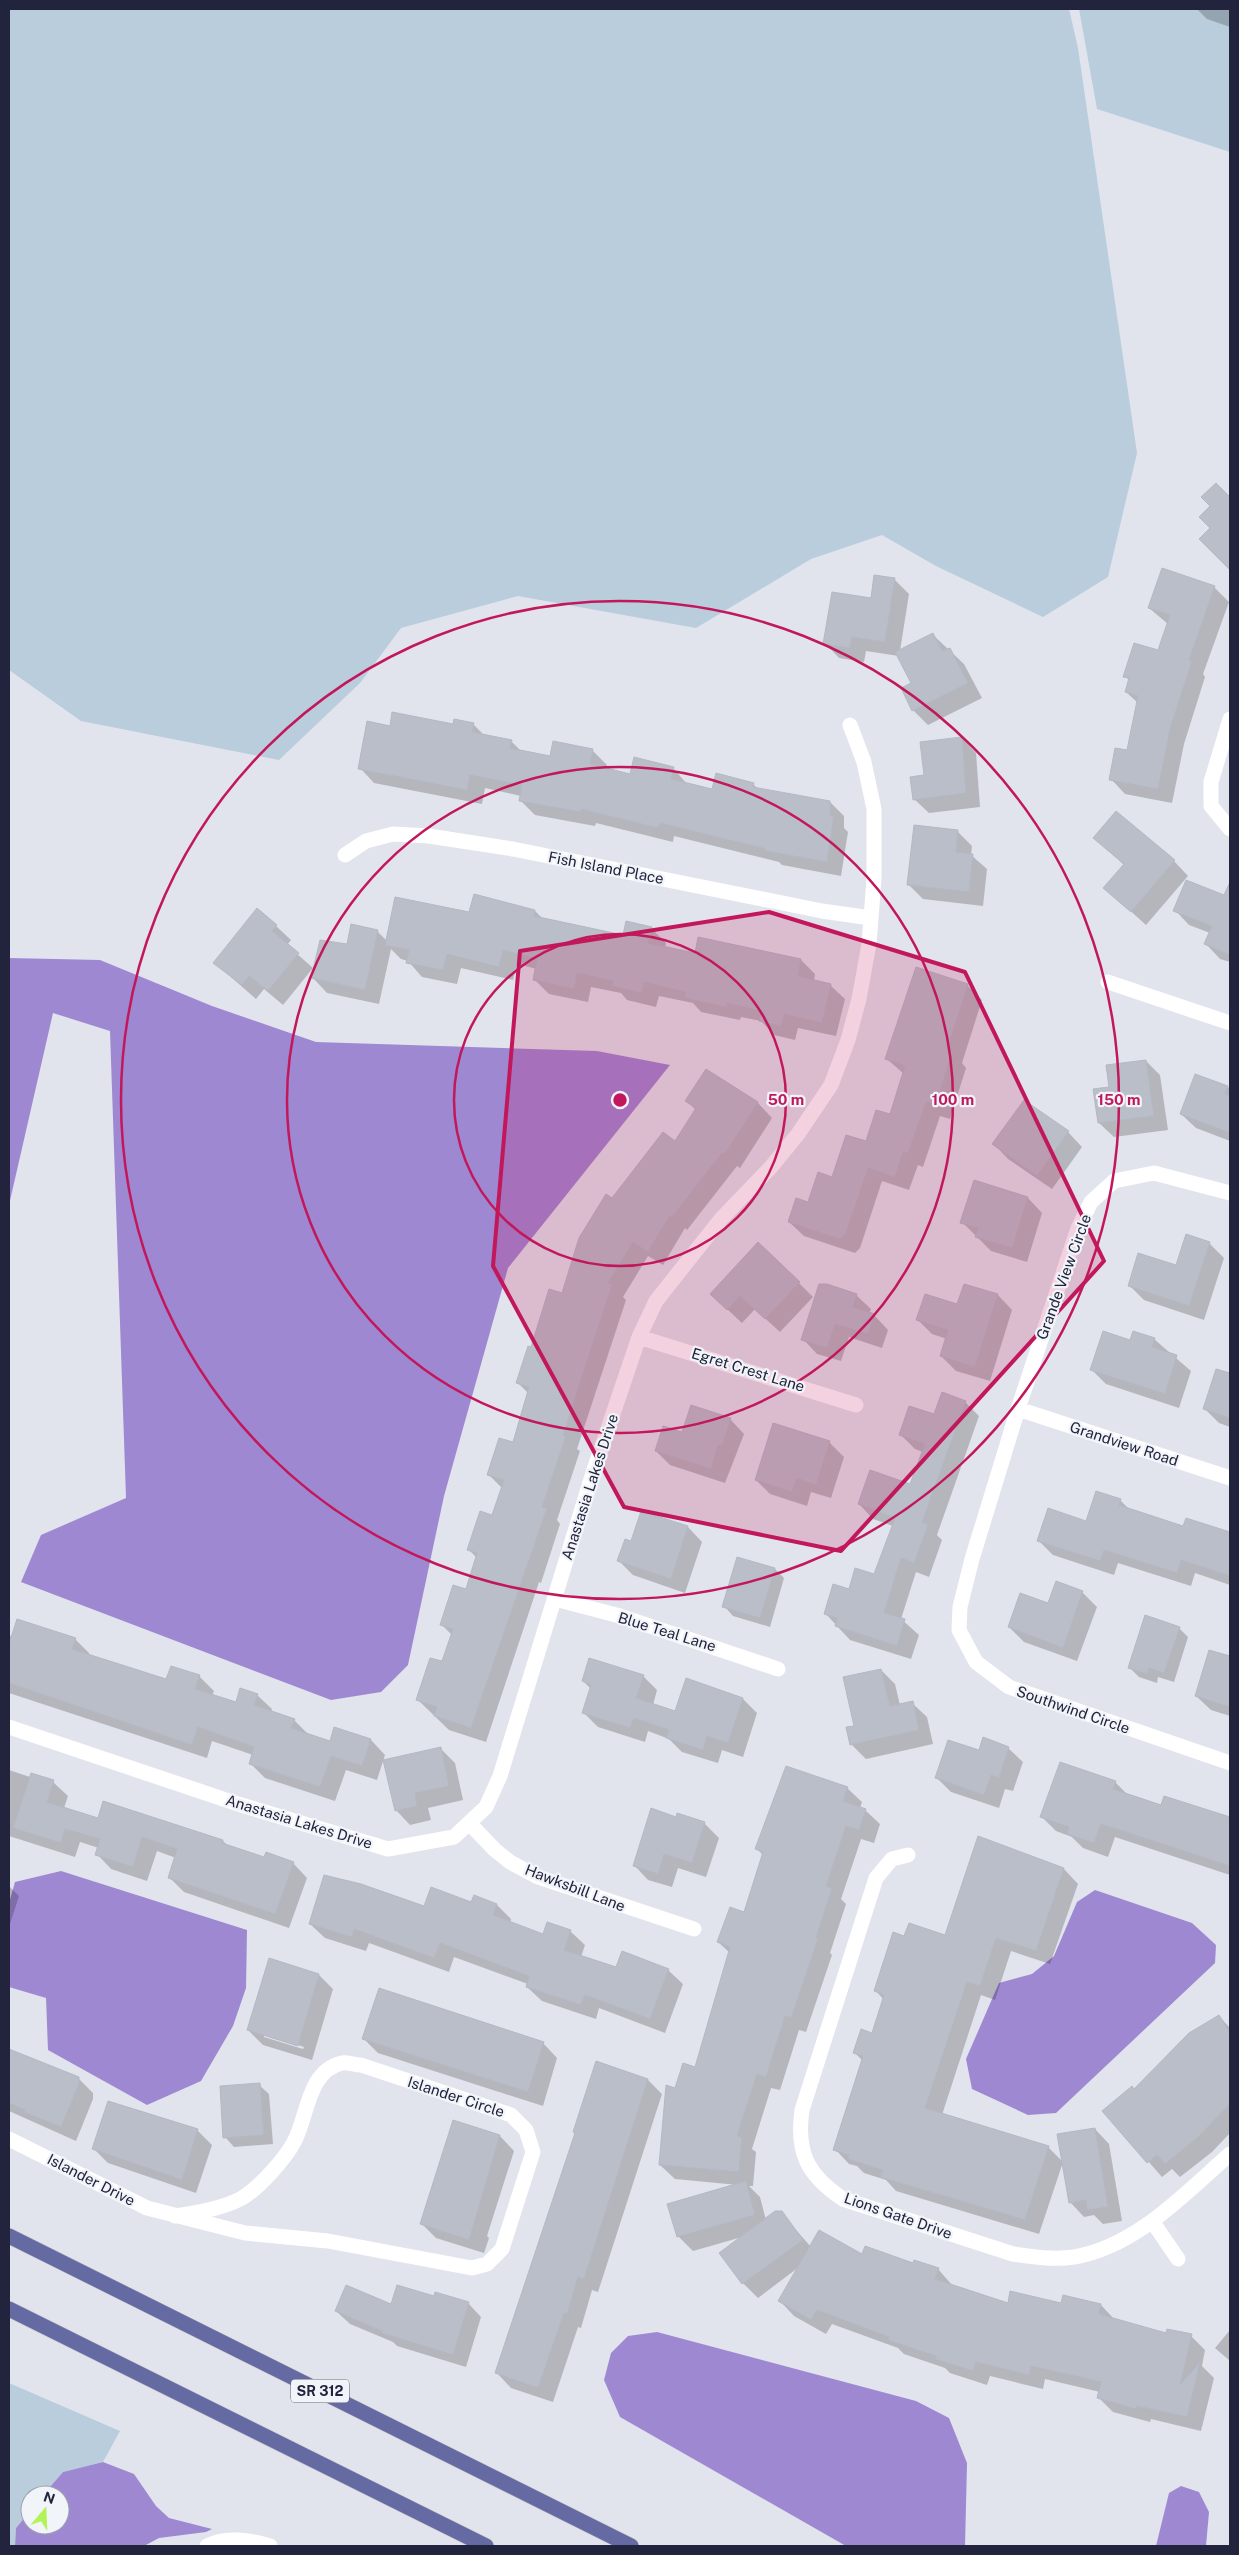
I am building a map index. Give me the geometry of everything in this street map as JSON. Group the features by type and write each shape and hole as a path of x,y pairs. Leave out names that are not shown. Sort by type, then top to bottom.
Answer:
{"main road":[{"name":"SR 312","path":"9,2236 631,2546"},
{"path":"9,2309 486,2546"}],"street":[{"path":"1230,719 1210,782 1211,806 1230,829"},
{"name":"Anastasia Lakes Drive","path":"9,1728 256,1810 388,1849 454,1837 486,1807 500,1776 592,1476 640,1337 656,1301 721,1219 771,1167 798,1134 831,1085 848,1040 859,1000 870,944 874,809 864,762 850,725"},
{"name":"Fish Island Place","path":"345,855 366,841 393,834 429,836 513,849 822,911 871,918"},
{"path":"1108,982 1230,1022"},
{"name":"Grande View Circle","path":"1018,1409 1078,1228 1092,1202 1114,1181 1154,1172 1230,1193"},
{"name":"Egret Crest Lane","path":"640,1337 744,1368 856,1405"},
{"name":"Grandview Road","path":"1018,1409 1230,1478"},
{"name":"Southwind Circle","path":"1018,1409 972,1559 960,1607 959,1630 976,1662 1010,1687 1230,1763"},
{"name":"Blue Teal Lane","path":"555,1599 620,1616 778,1669"},
{"name":"Hawksbill Lane","path":"470,1824 495,1850 510,1862 538,1877 694,1929"},
{"name":"Lions Gate Drive","path":"908,1855 892,1859 876,1878 802,2110 799,2130 802,2152 811,2171 824,2186 843,2199 1012,2254 1031,2257 1073,2257 1101,2250 1126,2239 1152,2221 1230,2154"},
{"name":"Islander Circle","path":"342,2063 361,2066 511,2115 526,2130 533,2152 502,2249 487,2264 472,2268 328,2241 245,2233 175,2216 210,2210 242,2198 272,2171 294,2142 313,2089 324,2072 342,2063"},
{"name":"Islander Drive","path":"9,2139 147,2208 175,2216"},
{"path":"1152,2221 1178,2259"},
{"path":"207,2546 218,2540 256,2541 270,2546"}],"highlighted area":[{"path":"769,912 965,972 1104,1261 841,1551 624,1507 493,1266 520,951"}],"shaded area":[{"path":"9,9 1069,9 1078,48 1137,453 1108,577 1043,617 936,566 882,535 811,559 696,628 518,596 401,628 360,683 279,760 81,721 9,670"},
{"path":"1079,9 1230,9 1230,152 1097,109"},
{"path":"9,958 100,960 212,1006 316,1042 597,1051 670,1065 508,1268 444,1496 408,1665 381,1692 331,1700 21,1582 41,1535 126,1498 110,1031 53,1013 9,1205"},
{"path":"61,1871 247,1930 246,1988 233,2026 201,2081 147,2105 48,2050 46,1998 9,1987 9,1903 15,1882"},
{"path":"1095,1890 1192,1923 1216,1945 1215,1963 1056,2113 1028,2115 972,2089 966,2059 999,1983 1032,1974 1054,1956 1077,1902"},
{"path":"657,2332 916,2401 949,2418 967,2463 965,2546 846,2546 620,2417 604,2380 611,2353 628,2336"},
{"path":"9,2383 120,2431 103,2462 63,2472 52,2485 20,2485 20,2523 16,2528 15,2546 9,2546"},
{"path":"103,2462 134,2474 156,2506 169,2518 212,2529 206,2532 159,2538 144,2546 15,2546 16,2528 20,2523 20,2535 70,2535 70,2485 52,2485 63,2472"},
{"path":"1181,2486 1199,2492 1209,2512 1206,2546 1156,2546 1169,2493"}],"building":[{"path":"1216,483 1230,497 1230,570 1199,539 1210,528 1199,517 1210,506 1201,497"},
{"path":"1162,568 1215,586 1189,660 1192,661 1170,729 1158,789 1109,780 1115,748 1127,750 1138,696 1125,692 1129,678 1123,677 1134,643 1158,650 1170,615 1148,608"},
{"path":"874,575 895,578 885,642 852,637 850,648 823,644 832,592 871,598"},
{"path":"933,633 942,651 950,648 968,683 912,711 901,688 911,683 895,652"},
{"path":"392,712 453,724 454,719 474,723 472,732 512,740 510,748 550,756 553,741 593,749 590,764 630,774 634,757 674,767 671,779 712,789 716,773 754,783 753,787 830,801 830,816 834,816 827,862 766,851 766,849 660,823 658,828 581,809 581,812 519,801 522,785 470,775 467,790 358,769 367,721 390,726"},
{"path":"962,737 966,793 913,800 910,777 924,775 920,742"},
{"path":"1116,811 1175,860 1131,912 1103,888 1124,864 1093,838"},
{"path":"914,825 958,830 956,852 973,854 969,892 907,885"},
{"path":"1186,880 1224,895 1230,882 1230,955 1204,944 1212,926 1173,911"},
{"path":"474,894 535,910 534,916 623,935 626,921 652,927 648,943 695,953 698,937 801,959 798,976 831,984 822,1023 784,1014 781,1026 759,1021 761,1011 727,1003 726,1007 685,998 686,992 644,982 642,993 612,986 613,981 577,973 574,989 533,980 537,959 503,950 499,967 447,954 443,970 406,963 409,950 385,945 395,897 469,912"},
{"path":"257,908 277,925 272,931 299,953 268,991 249,976 242,985 213,963"},
{"path":"351,924 378,930 365,990 311,978 320,940 347,944"},
{"path":"916,967 968,984 947,1050 952,1052 936,1105 926,1102 908,1153 903,1152 895,1177 868,1168 846,1233 840,1239 788,1222 796,1198 808,1202 818,1172 832,1177 846,1135 866,1141 876,1110 890,1114 905,1066 885,1059"},
{"path":"1146,1060 1154,1116 1098,1123 1093,1089 1109,1087 1106,1065"},
{"path":"706,1069 758,1102 725,1154 722,1153 672,1217 670,1215 648,1252 633,1242 608,1283 612,1285 563,1435 566,1436 542,1507 547,1508 471,1728 434,1716 437,1707 416,1700 430,1658 442,1661 453,1629 440,1625 453,1585 466,1589 477,1553 467,1550 480,1511 492,1515 504,1480 487,1475 499,1438 513,1442 529,1387 516,1383 528,1346 531,1347 549,1289 562,1293 579,1238 606,1194 612,1198 663,1132 675,1141 696,1108 685,1101"},
{"path":"1195,1074 1228,1086 1225,1094 1230,1096 1230,1133 1180,1114"},
{"path":"1024,1100 1069,1131 1037,1176 992,1144"},
{"path":"974,1180 1028,1197 1012,1248 975,1237 978,1228 960,1223"},
{"path":"1186,1234 1210,1242 1189,1306 1128,1286 1138,1253 1176,1265"},
{"path":"758,1242 800,1282 765,1319 740,1296 727,1310 710,1294"},
{"path":"819,1284 827,1284 857,1294 853,1307 875,1314 868,1334 835,1324 827,1348 801,1340"},
{"path":"964,1284 998,1294 975,1367 940,1356 948,1330 916,1320 925,1294 957,1304"},
{"path":"1103,1331 1130,1340 1133,1331 1155,1338 1152,1347 1177,1355 1165,1394 1090,1370"},
{"path":"1216,1369 1230,1373 1230,1418 1203,1409"},
{"path":"942,1392 966,1401 922,1522 928,1525 914,1563 901,1558 884,1613 905,1619 897,1646 835,1626 837,1618 824,1614 833,1584 849,1589 855,1568 874,1574 895,1518 858,1504 870,1470 910,1484 925,1444 899,1435 909,1406 934,1414"},
{"path":"691,1405 731,1418 722,1446 718,1445 711,1469 655,1451 663,1426 682,1432"},
{"path":"773,1423 830,1441 816,1485 797,1478 792,1492 755,1480"},
{"path":"1096,1491 1121,1499 1119,1505 1183,1526 1186,1518 1230,1532 1230,1576 1181,1560 1177,1573 1104,1550 1100,1561 1037,1541 1048,1508 1086,1521"},
{"path":"641,1511 688,1526 671,1579 617,1561 625,1539 631,1541"},
{"path":"737,1557 775,1568 760,1618 722,1607"},
{"path":"1056,1581 1083,1591 1063,1648 1008,1627 1020,1593 1048,1603"},
{"path":"1145,1615 1180,1627 1164,1673 1149,1668 1147,1674 1128,1668"},
{"path":"17,1619 76,1638 72,1649 166,1679 171,1666 200,1675 195,1689 236,1702 240,1688 258,1694 254,1705 295,1719 291,1728 330,1741 334,1727 371,1739 362,1766 331,1756 320,1787 249,1764 254,1747 198,1727 192,1745 9,1683 9,1644"},
{"path":"1209,1650 1230,1656 1230,1707 1195,1696"},
{"path":"589,1658 644,1675 636,1698 675,1711 686,1678 743,1698 728,1743 707,1736 703,1750 666,1738 669,1730 634,1718 630,1728 582,1713 591,1685 582,1681"},
{"path":"881,1669 890,1706 913,1701 919,1730 850,1745 846,1727 854,1726 843,1677"},
{"path":"983,1737 1009,1747 999,1778 991,1775 984,1795 935,1778 948,1740 979,1750"},
{"path":"441,1747 449,1786 415,1793 417,1806 395,1811 383,1760"},
{"path":"1060,1762 1116,1781 1113,1789 1161,1805 1164,1796 1230,1817 1230,1866 1101,1824 1094,1843 1067,1834 1069,1827 1040,1817"},
{"path":"786,1766 848,1787 843,1801 866,1809 859,1830 846,1826 826,1886 832,1888 816,1938 818,1939 791,2018 785,2016 766,2077 757,2074 737,2136 742,2137 739,2172 659,2165 666,2085 675,2088 683,2063 695,2067 730,1947 717,1942 730,1907 744,1912 763,1852 755,1849"},
{"path":"31,1773 54,1780 47,1802 98,1818 103,1801 223,1840 222,1843 264,1857 266,1852 294,1862 275,1914 168,1878 177,1849 142,1837 133,1867 95,1855 100,1839 65,1829 61,1843 13,1828"},
{"path":"651,1808 676,1817 677,1813 705,1822 692,1863 664,1854 658,1874 633,1866"},
{"path":"978,1836 1064,1868 1036,1951 996,1938 980,1986 967,1982 925,2108 1049,2146 1025,2220 880,2177 883,2170 848,2159 849,2155 833,2150 863,2056 853,2053 861,2029 872,2033 884,1995 874,1991 893,1932 904,1936 909,1923 945,1935"},
{"path":"324,1875 361,1884 424,1906 431,1887 471,1902 474,1895 497,1904 493,1915 543,1934 547,1922 571,1930 564,1950 616,1967 622,1951 669,1969 650,2019 585,1995 581,2005 526,1987 529,1976 440,1943 434,1958 354,1929 352,1937 309,1924"},
{"path":"269,1958 319,1974 298,2046 247,2030"},
{"path":"379,1988 544,2042 528,2092 362,2039"},
{"path":"1219,2015 1230,2033 1230,2104 1198,2137 1165,2164 1157,2155 1147,2163 1102,2111 1132,2086 1134,2089 1189,2033"},
{"path":"9,2049 79,2077 79,2084 61,2127 24,2112 25,2110 9,2103"},
{"path":"596,2061 648,2079 584,2279 578,2277 567,2314 564,2313 538,2388 495,2373 575,2133 573,2132"},
{"path":"260,2083 264,2135 223,2138 220,2086"},
{"path":"108,2101 198,2129 182,2180 92,2149"},
{"path":"453,2120 500,2135 469,2240 420,2224"},
{"path":"1095,2128 1108,2207 1087,2210 1086,2200 1069,2203 1057,2134"},
{"path":"746,2181 755,2215 677,2237 667,2204"},
{"path":"775,2211 782,2211 803,2240 742,2284 719,2253"},
{"path":"819,2230 862,2254 865,2246 913,2263 914,2260 939,2268 935,2279 1008,2303 1010,2291 1061,2303 1063,2295 1101,2304 1099,2314 1166,2333 1167,2329 1192,2334 1180,2385 1200,2362 1187,2417 1137,2406 1136,2409 1097,2398 1101,2382 1031,2366 1029,2375 976,2362 973,2371 935,2359 936,2356 888,2340 889,2337 817,2310 811,2320 778,2301"},
{"path":"346,2285 391,2304 397,2285 434,2296 435,2292 469,2302 453,2355 382,2333 382,2331 335,2311"}]}
